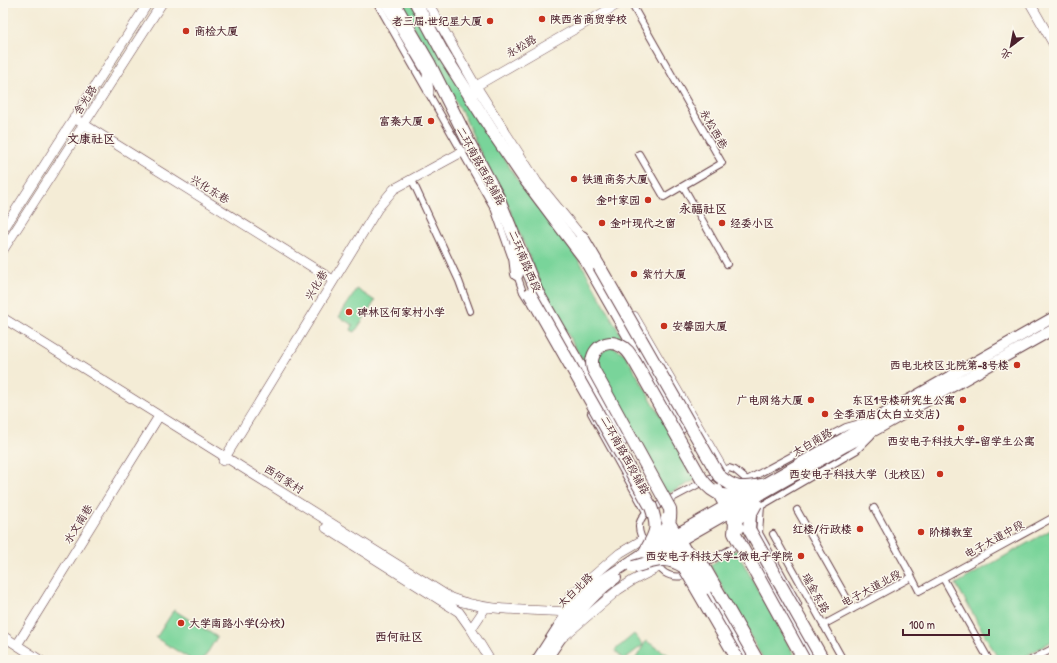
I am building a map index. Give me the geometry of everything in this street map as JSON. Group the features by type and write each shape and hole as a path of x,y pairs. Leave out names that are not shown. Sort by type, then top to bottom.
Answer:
{"highway":[{"name":"二环南路西段","path":"394,3 498,198 512,231"},
{"path":"416,3 444,54 494,134 524,178 551,212 584,259 651,373 813,660"},
{"path":"512,231 517,274"},
{"path":"512,231 533,292 650,507 656,523 651,553"},
{"path":"582,237 719,476 729,484 760,494"},
{"name":"二环南路西段","path":"533,292 601,402 753,658"},
{"path":"651,553 669,525 671,518 670,509 598,380 591,362 595,351 600,346 609,343 620,345 626,350 635,362 706,485 711,491 722,494 736,495 760,494"},
{"path":"635,362 651,373"},
{"path":"649,387 651,373"},
{"path":"598,380 601,402 618,416"},
{"path":"760,494 734,523 734,533 804,660"},
{"path":"760,494 750,515 749,529 823,660"},
{"path":"651,553 682,550 689,553 701,562 753,658"},
{"path":"633,567 668,559 684,567 738,660"},
{"path":"792,638 805,647"},
{"path":"804,660 805,647"}],"main road":[{"name":"太白南路","path":"877,424 1054,317"},
{"name":"太白南路","path":"651,553 760,494 877,424 1054,329"},
{"name":"太白北路","path":"546,660 574,618 592,599 651,553"},
{"name":"太白北路","path":"537,660 568,612 598,583 651,553"}],"street":[{"name":"含光路","path":"3,230 148,3"},
{"name":"含光路","path":"3,250 162,3"},
{"name":"二环南路西段辅路","path":"377,3 494,208 523,292 646,512"},
{"name":"二环南路西段","path":"385,3 428,68"},
{"path":"428,3 474,84 537,182 604,262 724,471"},
{"name":"永松路","path":"474,84 611,3"},
{"name":"永松路","path":"474,84 620,3"},
{"name":"永松西巷","path":"631,3 722,163 664,197 640,154"},
{"path":"1030,3 1054,46"},
{"path":"1036,3 1054,34"},
{"path":"428,68 429,93"},
{"path":"474,84 494,134"},
{"name":"兴化东巷","path":"74,118 333,280"},
{"name":"兴化巷","path":"224,460 378,208 394,189 462,152"},
{"path":"412,180 459,281 470,311"},
{"path":"683,186 727,264"},
{"name":"西何家村","path":"3,318 158,419"},
{"name":"西何家村","path":"3,325 451,598 464,603 486,607 568,612"},
{"name":"水文南巷","path":"17,645 158,419"},
{"path":"747,480 846,427 877,424"},
{"path":"760,494 857,450 877,424"},
{"name":"西何家村","path":"224,460 459,612 472,629 490,660"},
{"path":"759,533 683,576 676,577 665,573 659,567 642,540 639,526 646,512 728,468 735,470 760,494 759,533 829,660"},
{"path":"874,508 912,577"},
{"path":"797,510 853,609"},
{"name":"电子大道中段","path":"943,578 1054,517"},
{"name":"瑞金东路","path":"773,534 843,660"},
{"path":"568,612 570,596 620,553 642,540"},
{"path":"559,641 618,590 659,567"},
{"path":"683,576 732,660"},
{"name":"电子大道北段","path":"823,625 912,577 920,592 943,578"},
{"path":"943,578 989,660"},
{"path":"472,629 486,607"},
{"path":"3,636 40,660"},
{"path":"1032,660 1054,648"}],"green space":[{"path":"399,3 412,3 516,178 581,263 627,346 612,339 586,367 543,290 508,205 482,156 465,118"},
{"path":"357,289 375,301 355,332 351,330 353,325 339,317"},
{"path":"612,346 625,354 697,479 666,495 595,367 598,354"},
{"path":"1054,528 1054,640 1019,660 999,660 956,584"},
{"path":"736,550 797,660 764,660 710,565"},
{"path":"174,610 217,637 203,660 192,660 156,638"},
{"path":"634,634 643,645 623,660 615,650"},
{"path":"646,641 677,660 635,660"}],"place":[{"name":"陕西省商贸学校","path":"542,19"},
{"name":"老三届·世纪星大厦","path":"490,21"},
{"name":"商检大厦","path":"186,31"},
{"name":"富秦大厦","path":"431,121"},
{"name":"铁通商务大厦","path":"574,179"},
{"name":"金叶家园","path":"648,200"},
{"name":"金叶现代之窗","path":"602,223"},
{"name":"经委小区","path":"722,223"},
{"name":"紫竹大厦","path":"634,274"},
{"name":"碑林区何家村小学","path":"349,312"},
{"name":"安馨园大厦","path":"664,326"},
{"name":"西电北校区北院第-8号楼","path":"1017,365"},
{"name":"广电网络大厦","path":"811,400"},
{"name":"东区1号楼研究生公寓","path":"963,400"},
{"name":"全季酒店(太白立交店)","path":"825,414"},
{"name":"西安电子科技大学-留学生公寓","path":"961,428"},
{"name":"西安电子科技大学（北校区）","path":"940,474"},
{"name":"红楼/行政楼","path":"860,529"},
{"name":"阶梯教室","path":"921,532"},
{"name":"西安电子科技大学-微电子学院","path":"801,556"},
{"name":"大学南路小学(分校)","path":"181,623"}],"district":[{"name":"文康社区","path":"91,138"},
{"name":"永福社区","path":"703,208"},
{"name":"西何社区","path":"399,636"}]}
